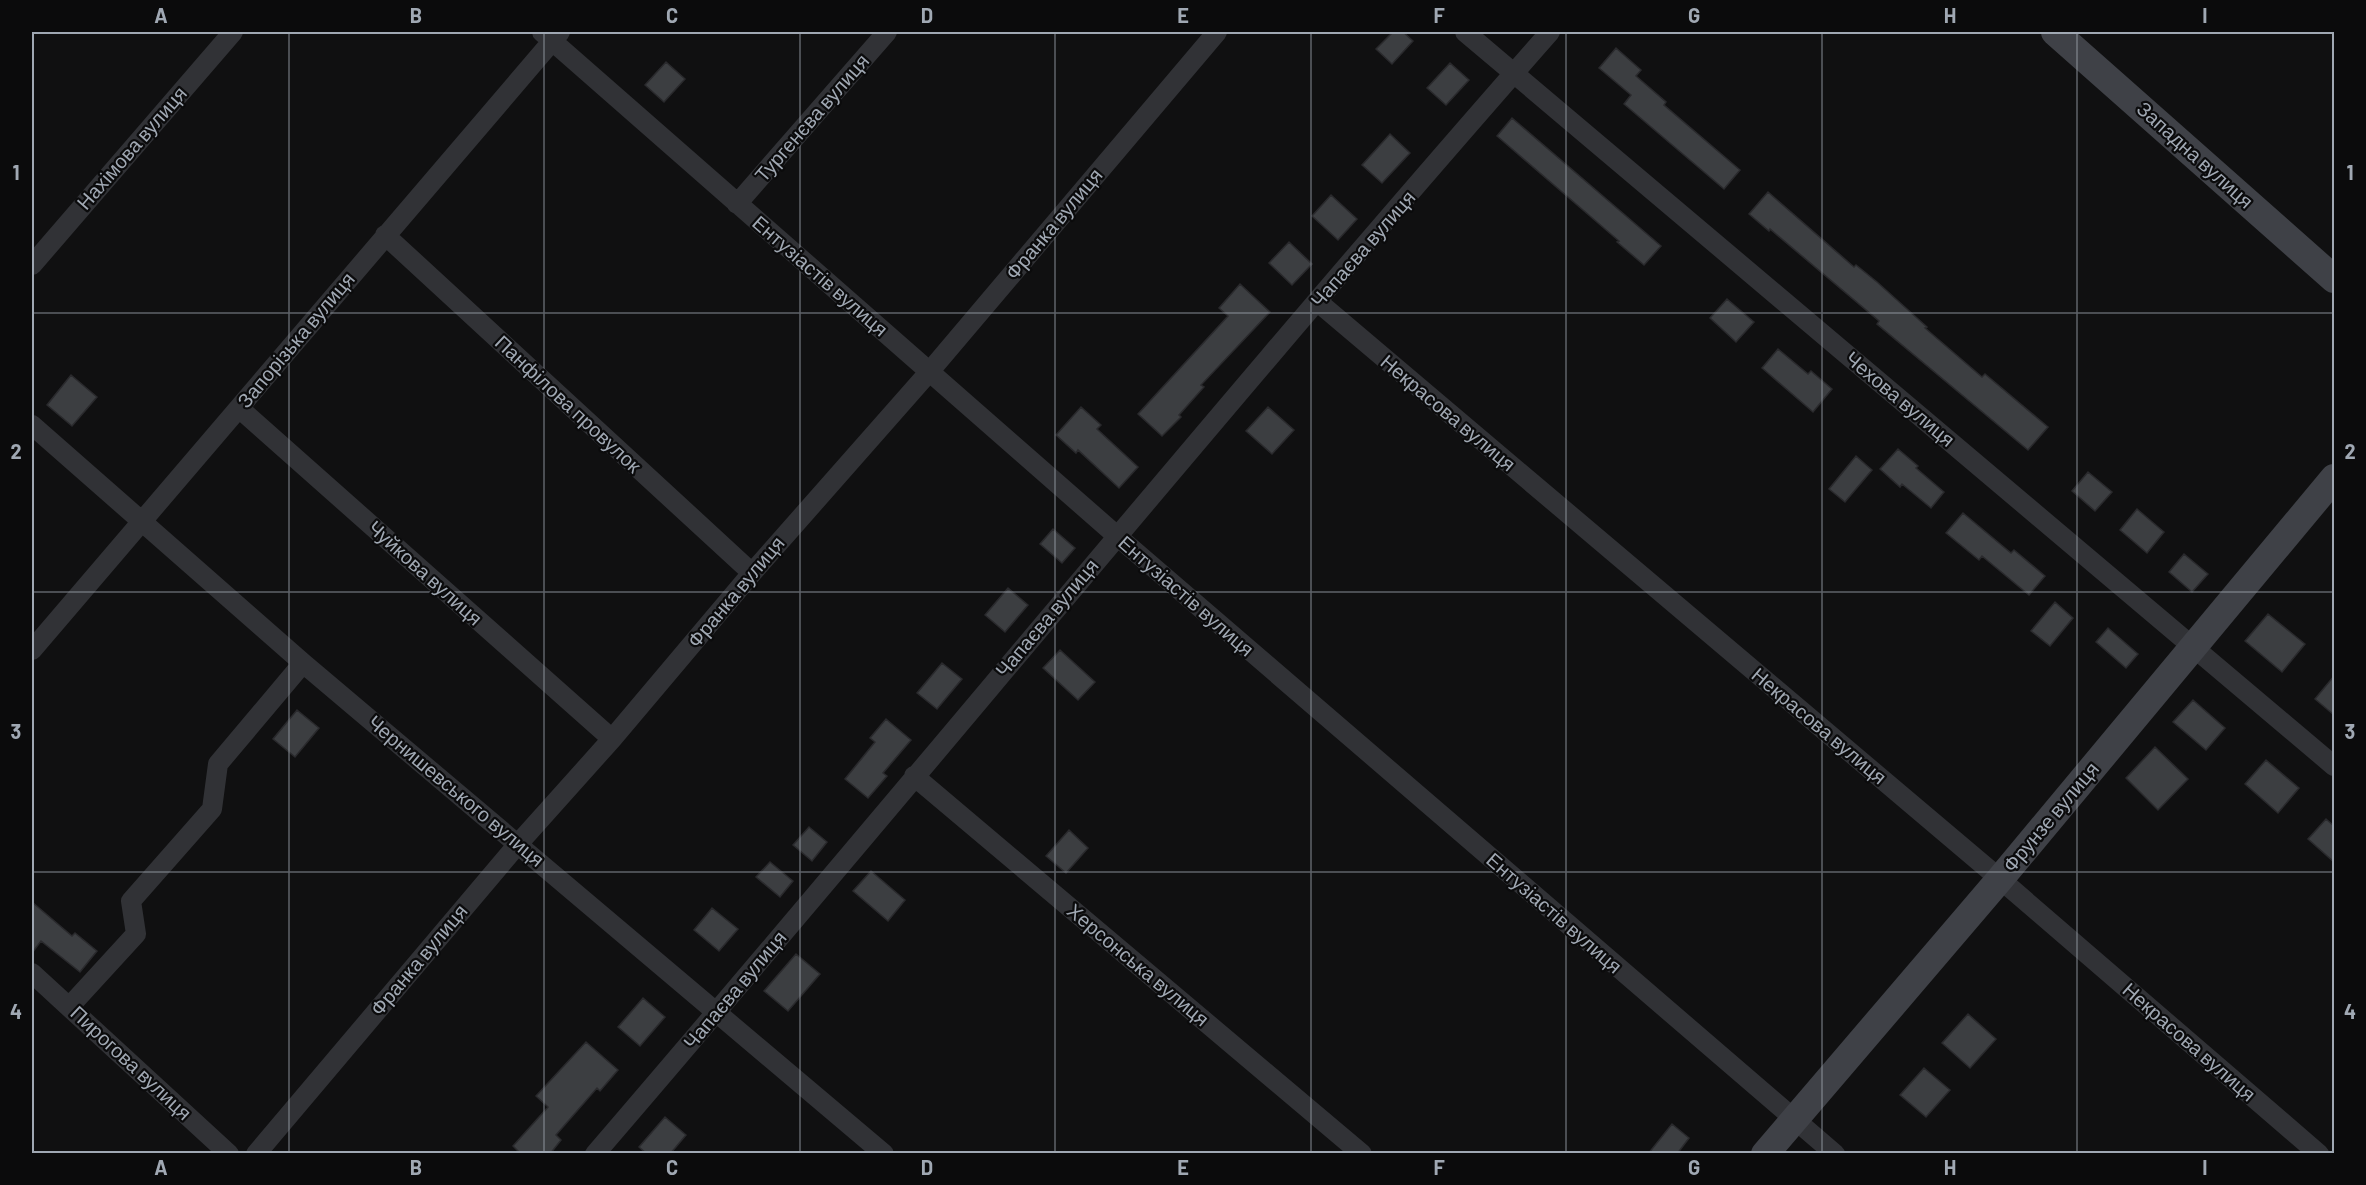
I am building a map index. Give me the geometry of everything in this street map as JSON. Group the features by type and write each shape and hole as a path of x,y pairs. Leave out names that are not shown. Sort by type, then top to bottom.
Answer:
{"street":[{"name":"Нахімова вулиця","path":"32,265 233,32"},
{"name":"Тургенєва вулиця","path":"737,204 887,32"},
{"name":"Франка вулиця","path":"256,1154 518,844 612,739 752,573 930,372 1217,32"},
{"name":"Чехова вулиця","path":"1465,32 2334,766"},
{"name":"Чапаєва вулиця","path":"595,1154 1117,536 1550,32"},
{"name":"Западна вулиця","path":"2055,32 2334,279"},
{"name":"Ентузіастів вулиця","path":"552,34 737,204 1117,536 1835,1154"},
{"name":"Запорізька вулиця","path":"32,650 239,408 552,34"},
{"name":"Панфілова провулок","path":"385,235 752,573"},
{"name":"Некрасова вулиця","path":"1318,302 2000,879 2319,1154"},
{"name":"Чуйкова вулиця","path":"239,408 612,739"},
{"name":"Чернишевського вулиця","path":"32,424 303,663 718,1011 884,1154"},
{"name":"Фрунзе вулиця","path":"1765,1154 2000,879 2334,478"},
{"path":"70,1006 136,934 130,901 212,809 218,764 303,663"},
{"name":"Херсонська вулиця","path":"914,776 1362,1154"},
{"name":"Пирогова вулиця","path":"32,973 229,1154"}],"building":[{"path":"1393,32 1403,32 1413,41 1392,64 1376,49"},
{"path":"1616,48 1641,70 1636,76 1666,102 1664,105 1740,170 1724,189 1624,104 1631,95 1599,68"},
{"path":"666,62 685,79 664,102 645,85"},
{"path":"1450,63 1469,80 1446,105 1427,88"},
{"path":"1512,118 1661,246 1644,265 1497,136"},
{"path":"1390,134 1410,153 1382,183 1362,165"},
{"path":"1768,192 1854,267 1856,265 1877,282 1927,327 1925,328 1982,377 1985,374 2048,427 2028,450 1877,324 1879,321 1749,214"},
{"path":"1331,195 1357,219 1338,240 1312,216"},
{"path":"1289,242 1312,264 1292,285 1269,263"},
{"path":"1240,284 1270,312 1201,385 1204,387 1179,415 1181,417 1162,436 1138,414 1228,316 1219,308"},
{"path":"1727,299 1754,322 1736,342 1710,318"},
{"path":"1778,349 1808,374 1811,371 1832,389 1813,412 1762,368"},
{"path":"71,375 97,397 72,426 47,405"},
{"path":"1081,407 1101,425 1097,429 1138,467 1119,488 1078,450 1076,453 1056,435"},
{"path":"1268,407 1294,430 1272,454 1246,431"},
{"path":"1898,449 1944,492 1931,508 1902,484 1900,487 1880,469"},
{"path":"1856,456 1872,470 1845,502 1829,489"},
{"path":"2088,472 2112,492 2095,511 2072,491"},
{"path":"2137,509 2164,532 2147,553 2120,530"},
{"path":"1963,513 2011,553 2014,550 2045,576 2029,595 1982,556 1979,560 1946,533"},
{"path":"1053,529 1075,548 1062,563 1040,544"},
{"path":"2184,554 2208,574 2192,592 2169,572"},
{"path":"1008,588 1028,605 1005,632 985,615"},
{"path":"2055,602 2073,618 2050,646 2031,631"},
{"path":"2268,614 2305,644 2282,672 2245,641"},
{"path":"2108,628 2138,654 2126,668 2096,642"},
{"path":"1060,650 1095,682 1078,700 1043,668"},
{"path":"942,663 962,679 937,709 917,693"},
{"path":"2334,676 2334,715 2315,699"},
{"path":"2193,700 2225,728 2206,750 2173,722"},
{"path":"297,710 319,728 295,757 273,739"},
{"path":"886,719 911,740 883,773 887,776 868,798 845,779 875,742 870,738"},
{"path":"2155,747 2188,779 2158,810 2126,778"},
{"path":"2266,760 2299,788 2278,813 2245,784"},
{"path":"2326,819 2334,826 2334,862 2308,839"},
{"path":"809,827 827,842 812,861 793,845"},
{"path":"1069,830 1088,848 1066,873 1046,856"},
{"path":"770,862 793,881 780,897 756,877"},
{"path":"871,871 905,900 888,921 853,891"},
{"path":"32,902 72,936 75,933 97,951 80,972 41,941 32,953"},
{"path":"712,908 738,929 719,951 694,930"},
{"path":"796,954 820,974 788,1011 764,991"},
{"path":"643,998 665,1017 640,1046 618,1027"},
{"path":"1968,1014 1996,1039 1970,1068 1942,1043"},
{"path":"586,1042 618,1070 600,1091 597,1088 556,1135 561,1140 550,1154 521,1154 513,1146 548,1107 536,1096"},
{"path":"1924,1068 1950,1090 1926,1117 1900,1095"},
{"path":"665,1117 686,1135 670,1154 647,1154 639,1147"},
{"path":"1672,1124 1689,1138 1677,1154 1648,1154"}]}
